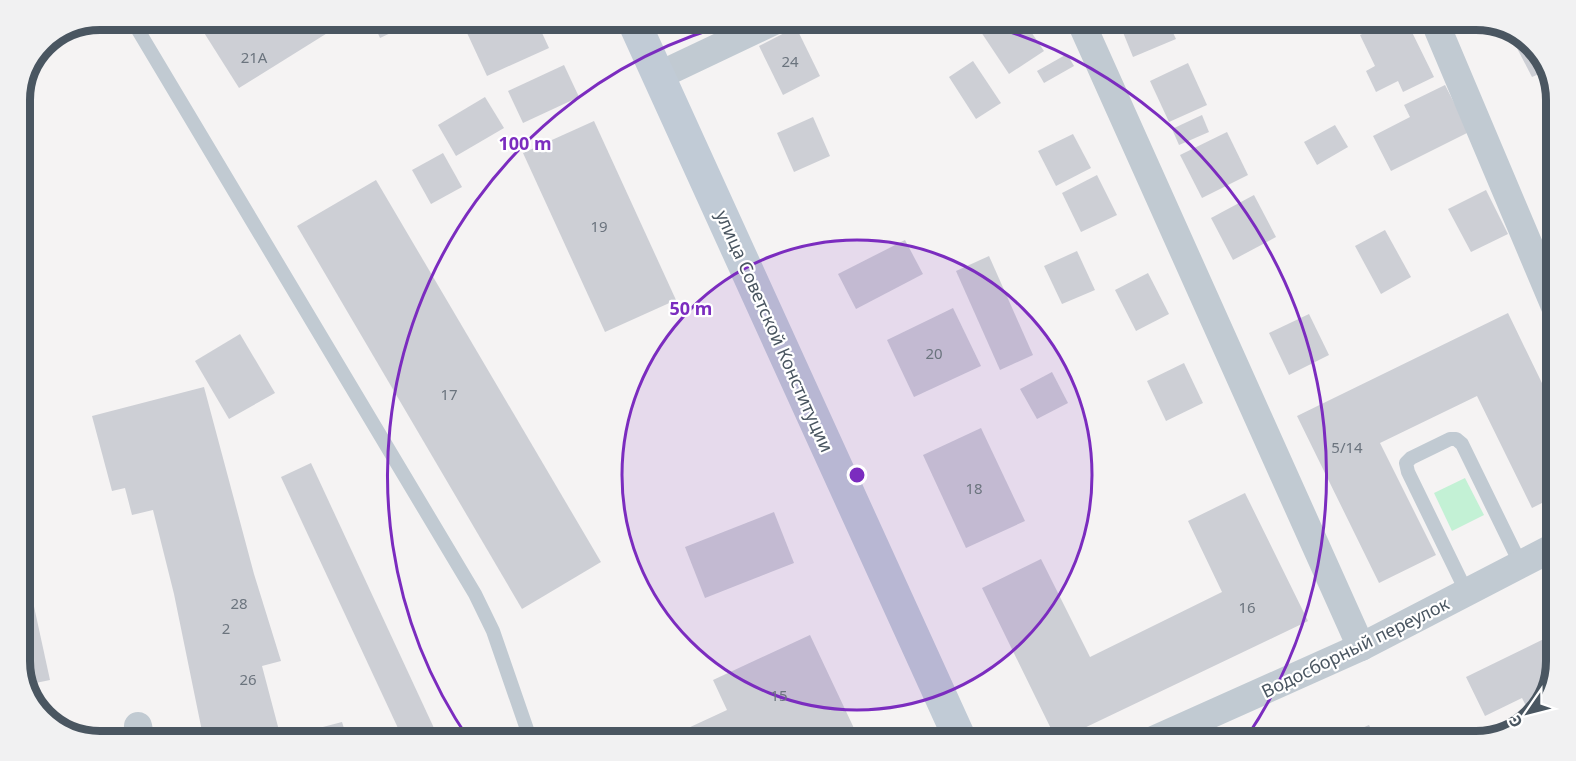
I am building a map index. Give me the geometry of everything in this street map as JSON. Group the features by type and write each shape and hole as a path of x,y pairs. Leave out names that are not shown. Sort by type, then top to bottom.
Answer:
{"main road":[{"name":"улица Советской Конституции","path":"637,30 956,731"}],"street":[{"path":"658,76 755,30"},
{"path":"1084,30 1361,647"},
{"path":"1438,30 1546,285"},
{"name":"Водосборный переулок","path":"1173,731 1361,647 1546,551"}],"lane":[{"path":"138,30 475,594 493,631 528,731"},
{"path":"1467,593 1408,472 1406,463 1411,458 1450,438 1462,444 1521,565"}],"green space":[{"path":"1465,478 1484,515 1452,531 1434,493"}],"building":[{"path":"202,30 332,30 239,88"},
{"path":"376,30 397,30 380,38"},
{"path":"466,30 541,30 549,48 487,76"},
{"path":"790,30 797,30 820,76 783,95 759,46"},
{"path":"984,30 1030,30 1044,51 1009,74 981,32"},
{"path":"1122,30 1172,30 1176,39 1133,57"},
{"path":"1371,30 1411,30 1434,77 1403,92 1398,81 1376,92 1366,71 1375,66 1360,35"},
{"path":"1513,41 1529,54 1539,69 1540,73 1532,77"},
{"path":"1067,54 1074,66 1044,83 1037,71"},
{"path":"973,61 1001,103 976,119 949,77"},
{"path":"1188,63 1207,105 1169,122 1150,81"},
{"path":"564,65 579,97 523,123 508,91"},
{"path":"1445,85 1469,132 1391,171 1373,136 1410,117 1404,105"},
{"path":"485,97 504,128 456,156 438,125"},
{"path":"1202,115 1209,132 1179,145 1172,129"},
{"path":"813,117 830,156 794,172 777,133"},
{"path":"594,121 676,300 605,332 523,153"},
{"path":"1335,125 1348,147 1317,165 1304,142"},
{"path":"1227,132 1248,175 1202,198 1180,155"},
{"path":"1073,134 1091,168 1056,186 1038,151"},
{"path":"443,153 462,187 431,204 412,170"},
{"path":"1097,175 1117,215 1081,232 1062,193"},
{"path":"376,180 601,562 522,609 297,226"},
{"path":"1486,190 1508,234 1471,252 1448,209"},
{"path":"1254,195 1276,237 1233,260 1211,218"},
{"path":"1385,230 1411,277 1381,294 1355,246"},
{"path":"905,240 923,274 856,309 838,274"},
{"path":"1077,251 1095,290 1062,304 1044,266"},
{"path":"989,256 1033,355 1000,370 956,271"},
{"path":"1148,273 1169,314 1136,331 1115,290"},
{"path":"953,308 981,366 914,397 887,340"},
{"path":"1508,313 1546,391 1546,501 1532,508 1477,396 1380,443 1436,555 1379,583 1297,416"},
{"path":"1309,314 1329,355 1289,375 1269,333"},
{"path":"240,334 275,393 229,419 195,361"},
{"path":"1184,363 1203,403 1166,421 1147,381"},
{"path":"1052,372 1068,403 1037,419 1020,389"},
{"path":"204,387 254,574 281,661 262,666 279,731 202,731 174,594 153,510 132,515 125,488 112,491 92,416"},
{"path":"981,428 1025,521 966,548 923,455"},
{"path":"311,463 435,731 399,731 281,477"},
{"path":"1245,493 1308,621 1078,731 1052,731 982,588 1041,559 1090,657 1222,592 1188,521"},
{"path":"774,512 794,563 705,598 685,547"},
{"path":"30,588 50,680 34,683 31,675"},
{"path":"810,635 855,731 682,731 727,710 713,680"},
{"path":"1546,638 1545,675 1539,692 1527,708 1522,698 1485,716 1466,677"},
{"path":"342,722 345,731 308,731"},
{"path":"1369,725 1372,731 1355,731"}]}
